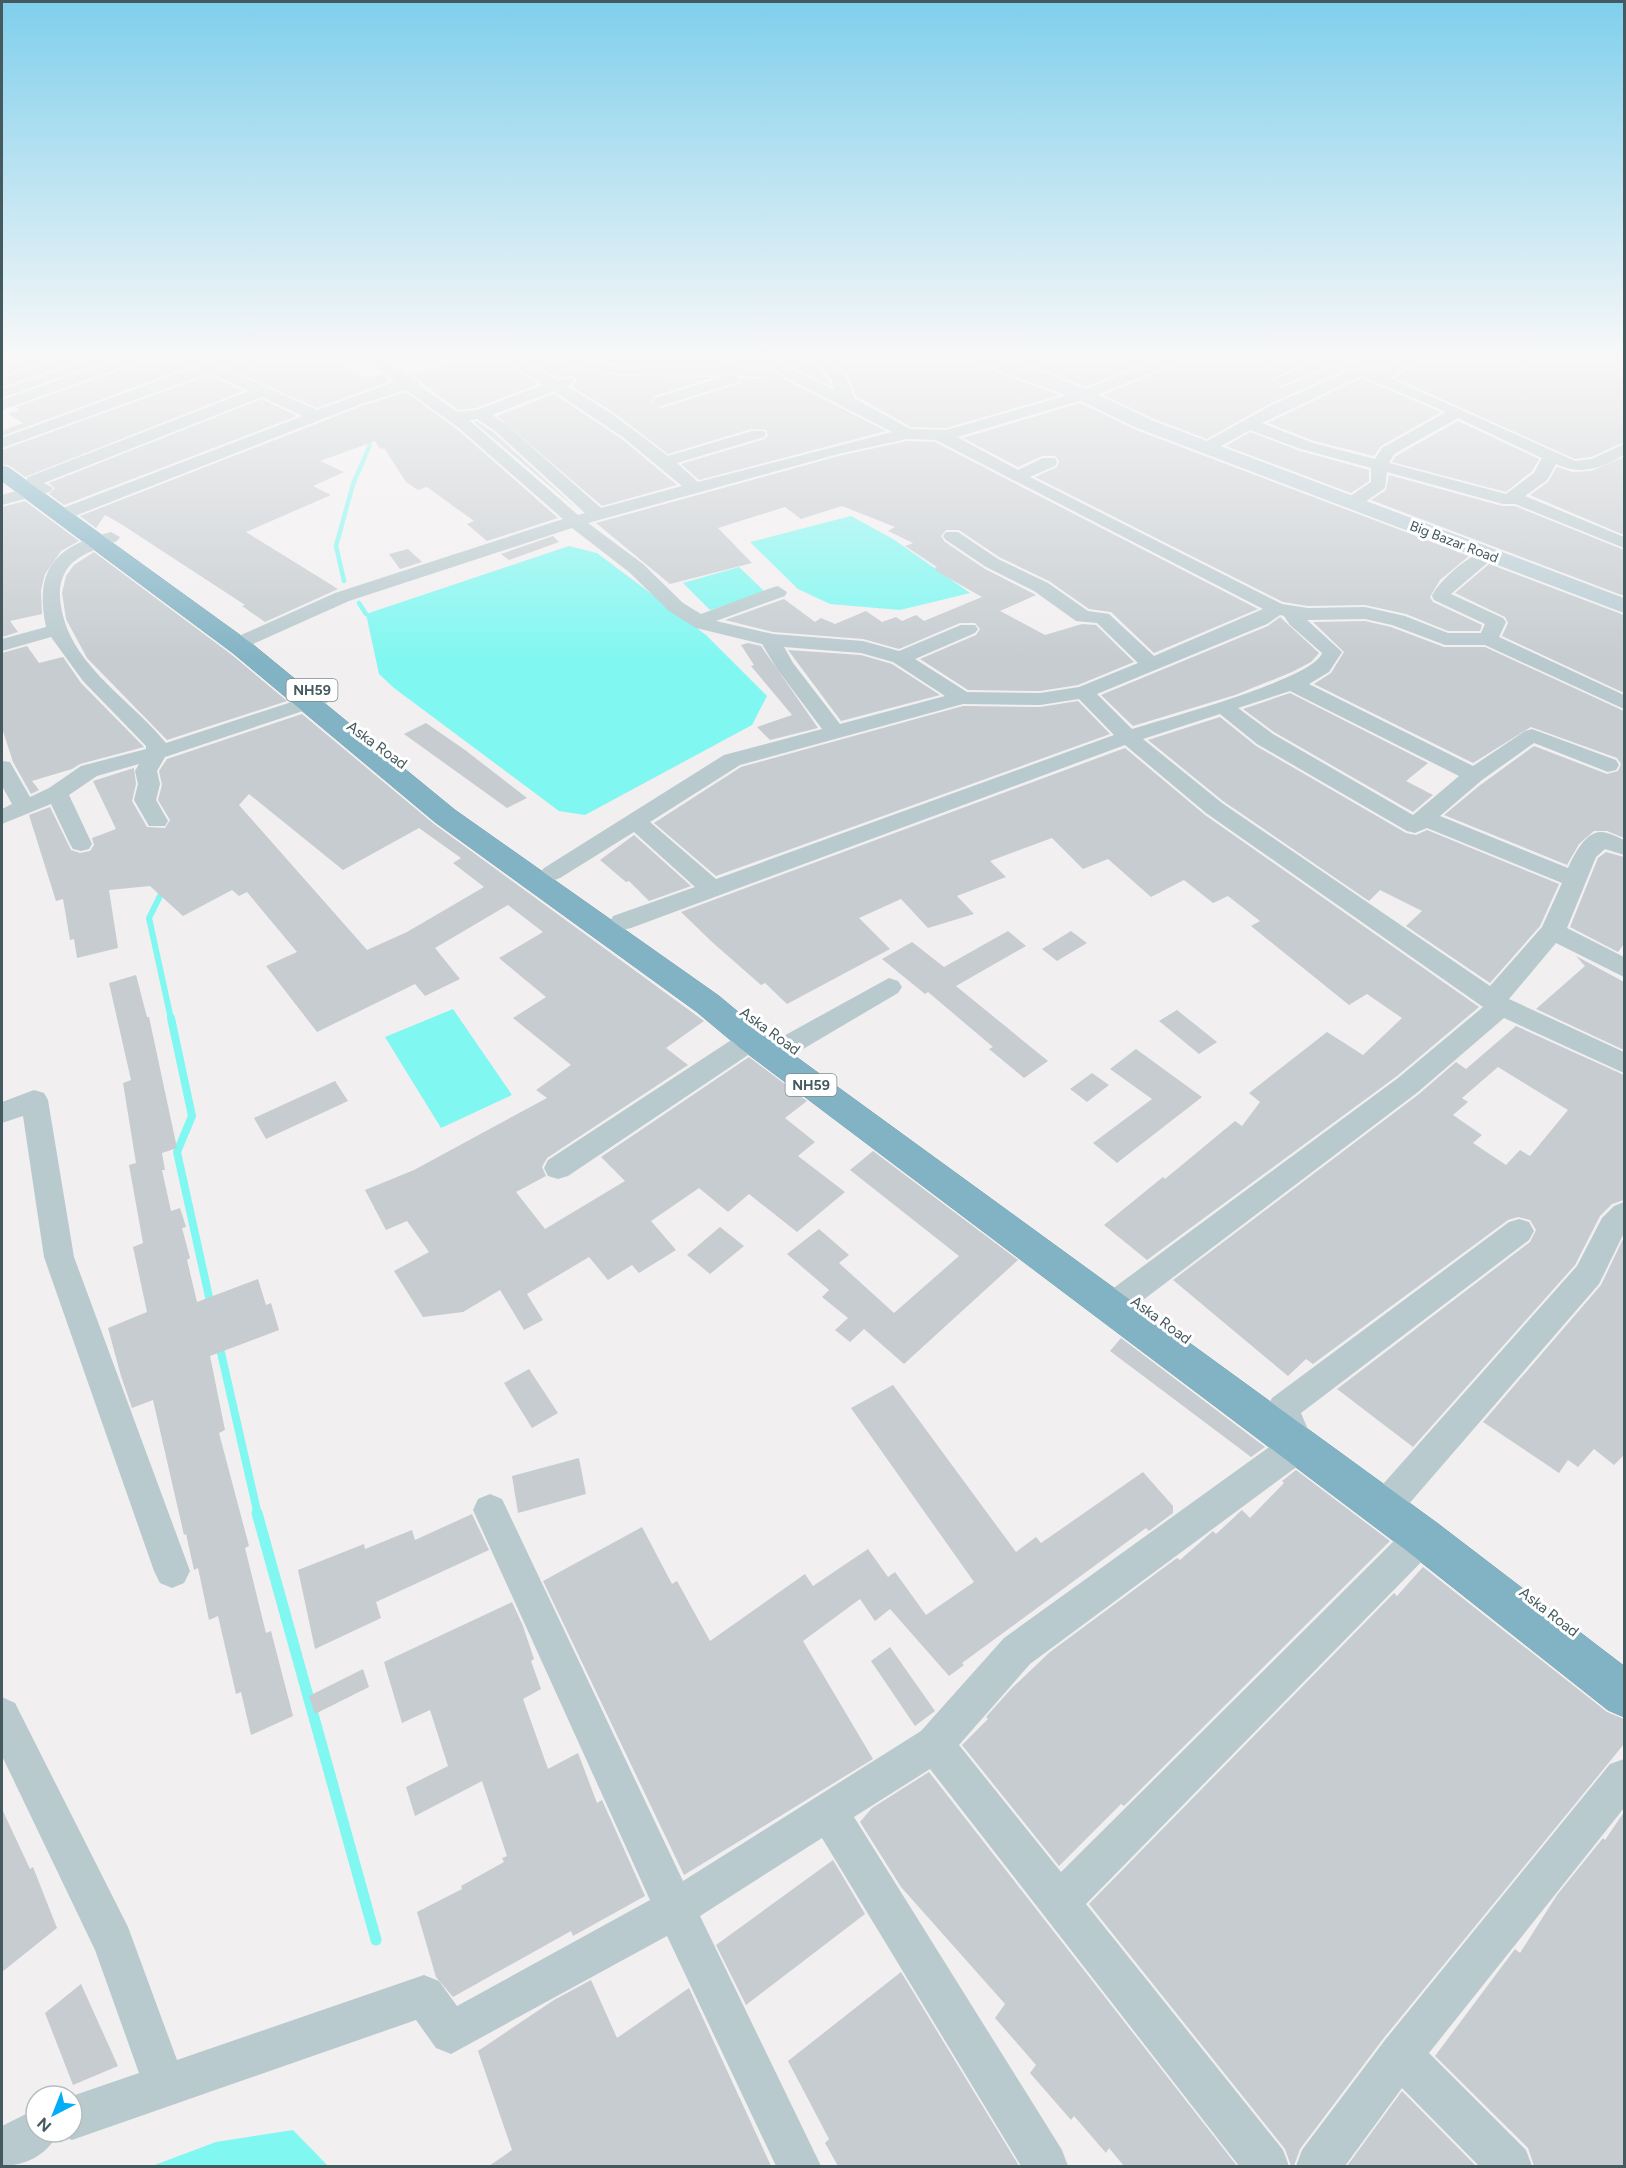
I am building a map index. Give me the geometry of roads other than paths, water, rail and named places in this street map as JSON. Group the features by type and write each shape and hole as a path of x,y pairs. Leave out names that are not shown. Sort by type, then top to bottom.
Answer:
{"highway":[{"name":"NH59","path":"5,459 41,497"},
{"name":"NH59","path":"2,472 105,539 243,642 445,816 613,926 751,1040 1118,1301 1298,1446 1422,1537 1624,1694"},
{"name":"Aska Road","path":"314,701 552,873 613,926 789,1045 1118,1301 1283,1407 1314,1434 1396,1494 1624,1671"}],"street":[{"path":"41,497 120,459"},
{"path":"41,497 170,459"},
{"path":"504,459 575,521 636,568 676,607 703,624 753,634 770,640 862,647 900,658 962,698"},
{"path":"536,459 597,514"},
{"path":"674,459 668,461 696,490"},
{"path":"243,642 266,629 342,597 597,514 696,490 803,459"},
{"path":"613,926 1128,737 1292,684 1318,670 1332,657 1332,652 1284,610 986,459"},
{"name":"Big Bazar Road","path":"1236,459 1624,606"},
{"path":"1357,459 1509,500 1517,499 1624,543"},
{"path":"1352,503 1379,484 1379,465 1383,459"},
{"path":"1509,500 1541,476 1550,459"},
{"path":"1556,459 1573,466 1596,464 1605,459"},
{"path":"1018,476 1049,462"},
{"path":"952,536 992,563 1041,587 1083,617 1102,618 1152,665"},
{"path":"105,539 66,556 56,568 50,607 56,630 93,682 108,694 157,745 158,753 146,771 149,784 145,800 157,821"},
{"path":"1487,554 1444,589 1441,596 1496,622 1488,639"},
{"path":"703,624 710,616 778,592"},
{"path":"552,873 732,760 962,698 1040,699 1084,693 1284,610 1308,614 1365,613 1398,621 1445,639 1488,639 1624,703"},
{"path":"2,645 56,630"},
{"path":"900,658 968,630"},
{"path":"770,640 784,665 836,732"},
{"path":"1292,684 1474,775"},
{"path":"1084,693 1128,737 1214,808 1497,1003 1624,1063"},
{"path":"2,817 57,793 89,771 158,753 314,701"},
{"path":"1222,706 1265,739 1415,826 1474,775 1532,735 1608,765"},
{"path":"2,767 25,808"},
{"path":"57,793 81,844"},
{"path":"1424,818 1575,879"},
{"path":"635,821 712,889"},
{"path":"1118,1301 1408,1085 1497,1003 1553,932 1586,855 1601,839 1624,848"},
{"path":"1553,932 1624,968"},
{"path":"789,1045 889,987"},
{"path":"558,1168 751,1040"},
{"path":"2,1113 34,1100 59,1257 172,1571"},
{"path":"1396,1494 1588,1275 1612,1227 1624,1214"},
{"path":"84,2114 424,1996 451,2033 675,1909 934,1743 1017,1651 1298,1446 1283,1407 1519,1231"},
{"path":"490,1510 675,1909 799,2166"},
{"path":"1061,1901 1422,1537"},
{"path":"2,1716 113,1942 165,2085"},
{"path":"934,1743 1061,1901 1267,2166"},
{"path":"1318,2166 1400,2055 1624,1778"},
{"path":"828,1811 1046,2166"},
{"path":"1400,2055 1510,2166"},
{"path":"2,2151 24,2138"}],"water":[{"path":"851,516 893,539 970,593 900,610 830,604 798,589 750,542"},
{"path":"569,546 597,553 706,635 767,696 752,725 585,815 559,811 394,688 379,674 366,614"},
{"path":"739,567 767,594 710,610 683,583"},
{"path":"453,1009 512,1095 441,1128 385,1037"},
{"path":"293,2130 328,2166 152,2166 216,2142"}],"waterway":[{"path":"344,581 336,546 353,484 364,459"},
{"path":"359,603 366,614"},
{"path":"165,886 149,918 171,1019"},
{"path":"171,1018 192,1116 177,1152 211,1306"},
{"path":"219,1344 258,1515"},
{"path":"257,1513 376,1940"}]}
